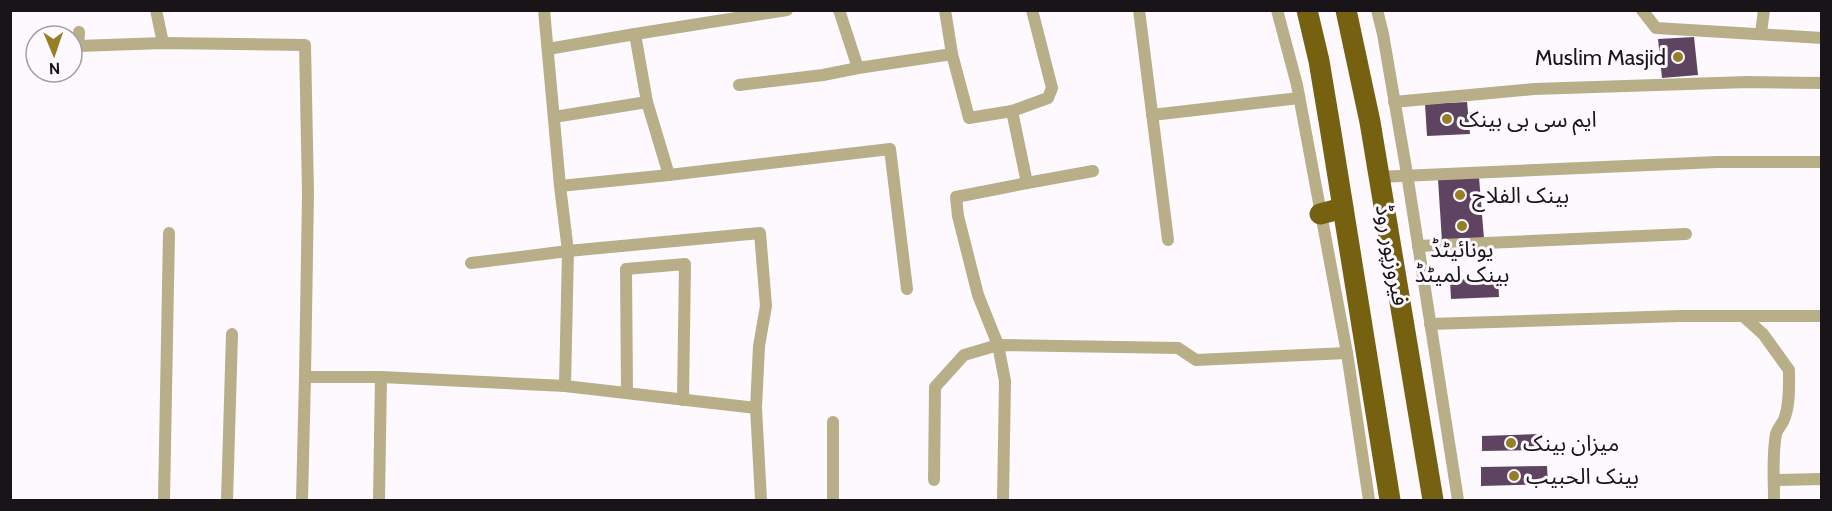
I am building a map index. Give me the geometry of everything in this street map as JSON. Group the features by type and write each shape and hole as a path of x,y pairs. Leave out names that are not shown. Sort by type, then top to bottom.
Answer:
{"highway":[{"name":"فیروزپور روڈ","path":"1307,10 1319,61 1390,501"},
{"name":"فیروزپور روڈ","path":"1346,10 1368,113 1433,501"},
{"path":"1320,214 1343,208"}],"street":[{"path":"156,10 163,43"},
{"path":"544,10 568,251 564,386"},
{"path":"548,49 787,10"},
{"path":"839,10 858,68"},
{"path":"945,10 952,54 969,118 1012,111 1048,98 1052,88 1032,10"},
{"path":"1139,10 1168,240"},
{"path":"1277,10 1299,98 1347,353 1369,501"},
{"path":"1377,10 1407,174 1458,501"},
{"path":"1642,10 1656,28 1821,38"},
{"path":"1761,33 1764,10"},
{"path":"635,34 647,102 669,175"},
{"path":"84,46 163,43 306,45 308,193 302,501"},
{"path":"740,85 823,75 952,54"},
{"path":"1394,102 1534,89 1748,82 1821,83"},
{"path":"1152,115 1299,98"},
{"path":"554,117 647,102"},
{"path":"1012,111 1027,183"},
{"path":"560,186 890,149 907,289"},
{"path":"1378,177 1717,162 1821,162"},
{"path":"1003,501 1005,381 998,345 978,295 958,216 956,197 1094,171"},
{"path":"164,501 169,233"},
{"path":"471,263 568,251 760,233 766,306 759,346 756,408 761,501"},
{"path":"1418,246 1686,234"},
{"path":"627,393 626,269 685,264 683,400"},
{"path":"1430,324 1668,316 1821,316"},
{"path":"1743,316 1763,334 1790,370 1786,416 1777,430 1776,438 1774,501"},
{"path":"227,501 232,334"},
{"path":"934,480 935,387 964,355 998,345 1178,348 1196,360 1347,353"},
{"path":"304,377 381,376 564,386 756,408"},
{"path":"379,501 381,376"},
{"path":"832,422 833,501"},
{"path":"1774,480 1821,479"}],"building":[{"name":"Muslim Masjid","path":"1694,37 1698,75 1662,78 1658,39"},
{"name":"ایم سی بی بینک","path":"1467,102 1470,134 1427,136 1425,104"},
{"path":"1479,177 1484,239 1442,242 1438,179"},
{"path":"1498,278 1499,297 1451,299 1450,280"},
{"name":"میزان بینک","path":"1541,434 1541,450 1482,451 1482,436"},
{"name":"بينک الحبيب","path":"1547,466 1548,484 1481,486 1481,467"}],"place":[{"name":"Muslim Masjid","path":"1678,57"},
{"name":"ایم سی بی بینک","path":"1447,119"},
{"name":"بینک الفلاح","path":"1460,195"},
{"name":"یونائیٹڈ بینک لمیٹڈ","path":"1462,226"},
{"name":"میزان بینک","path":"1511,443"},
{"name":"بينک الحبيب","path":"1514,476"}]}
